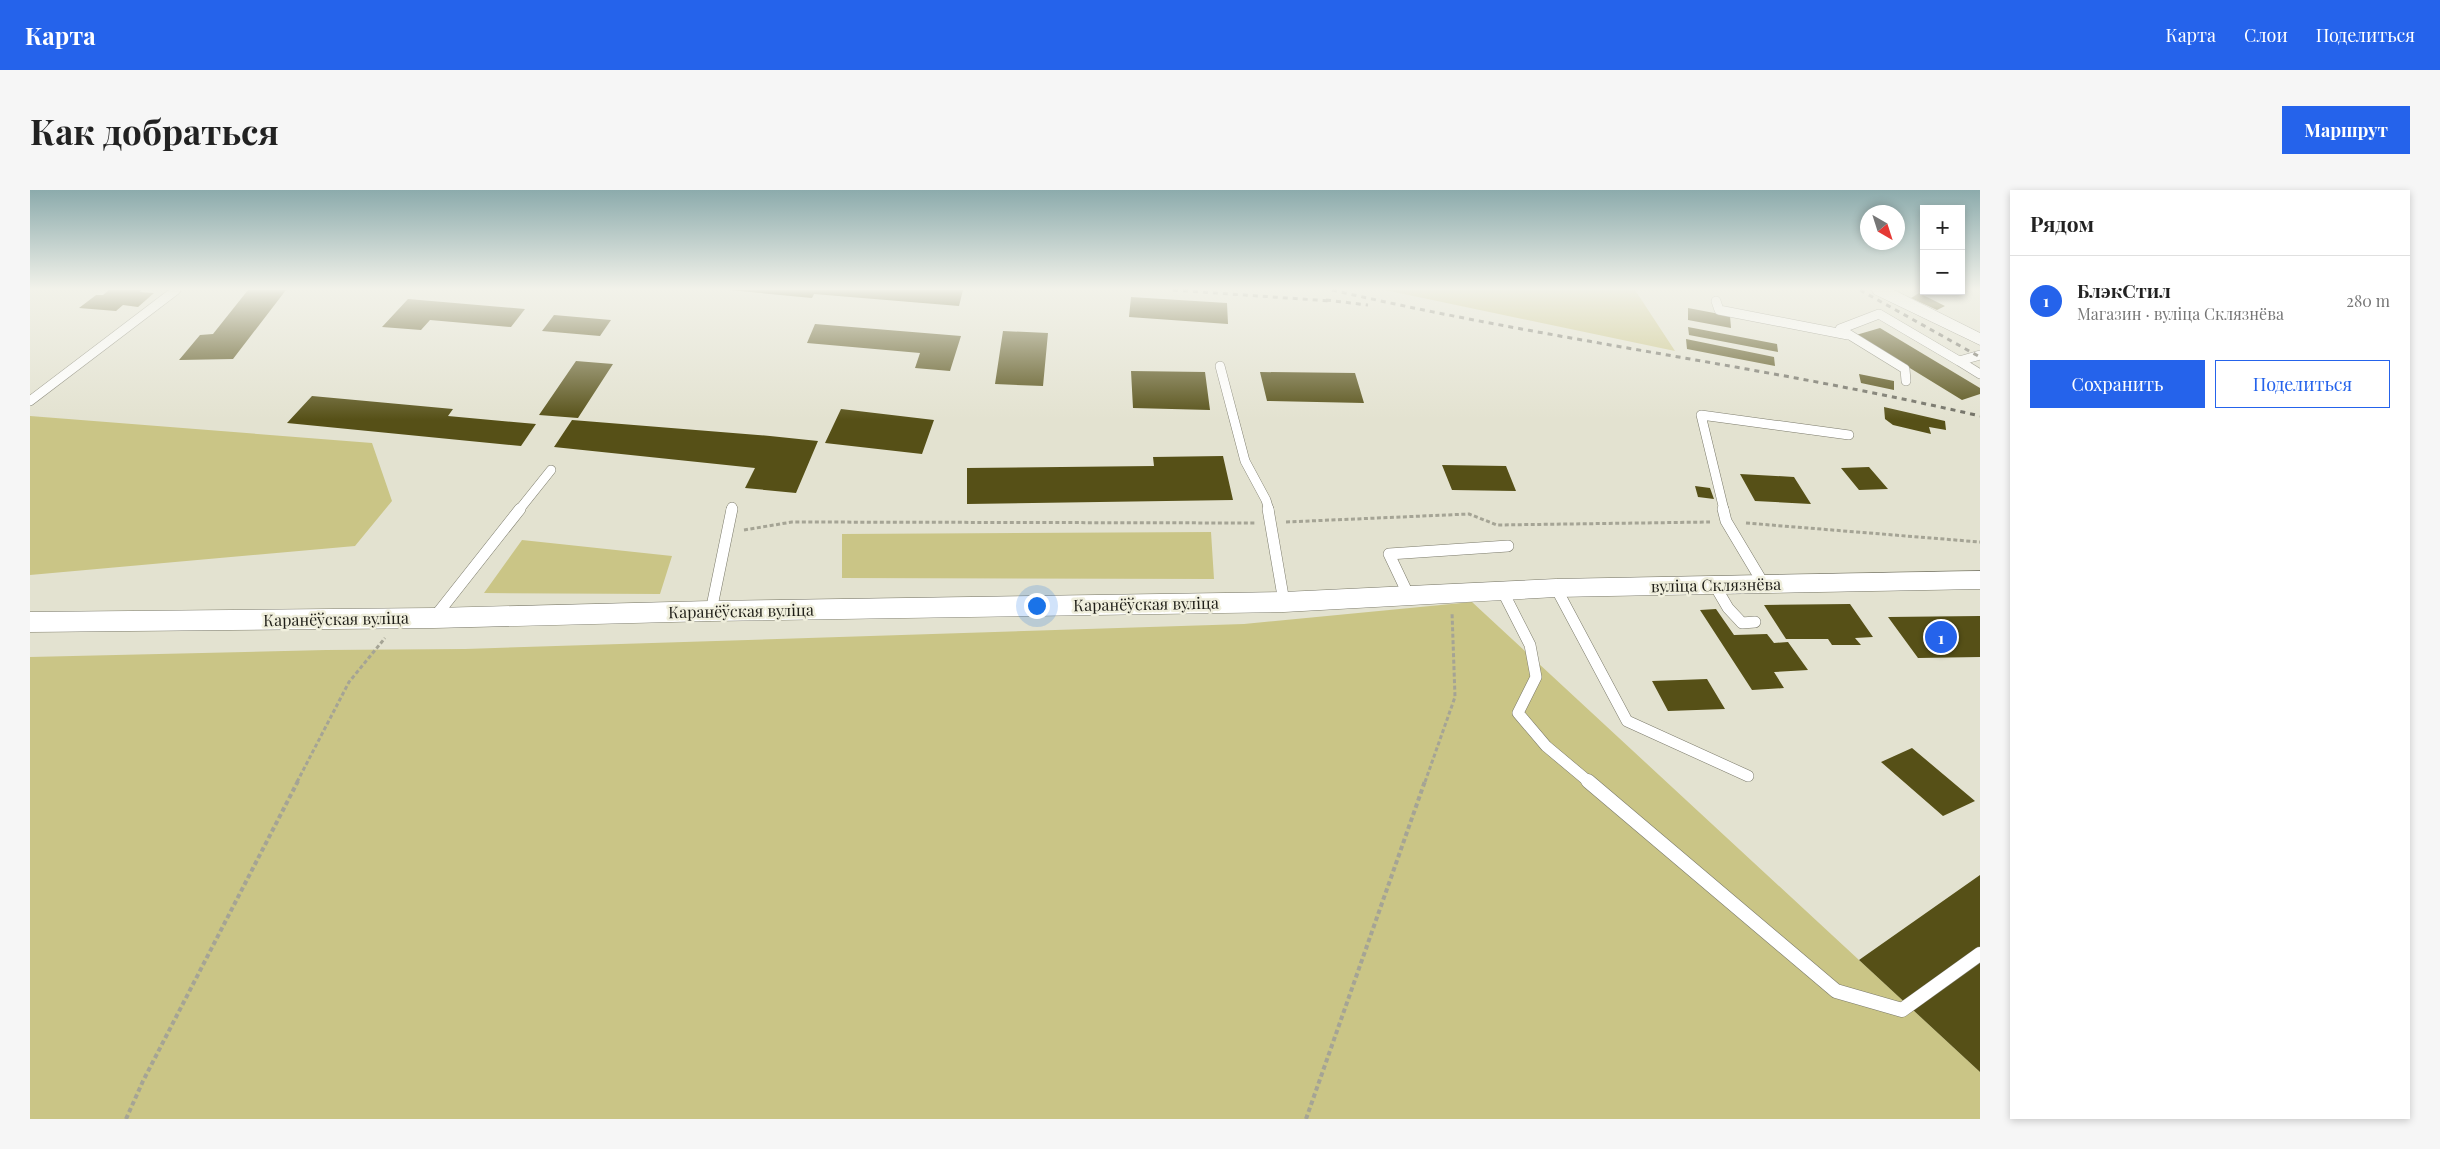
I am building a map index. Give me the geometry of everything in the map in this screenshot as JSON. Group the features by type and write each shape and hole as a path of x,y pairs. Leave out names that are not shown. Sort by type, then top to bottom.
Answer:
{"main road":[{"name":"вуліца Склязнёва","path":"1452,594 1556,588 1980,580"},
{"name":"Каранёўская вуліца","path":"30,622 434,618 711,611 1284,602 1408,594 1452,594"}],"street":[{"path":"1967,333 1980,340"}],"lane":[{"path":"30,401 119,333"},
{"path":"1841,333 1850,335"},
{"path":"1847,333 1905,369 1906,381"},
{"path":"1912,333 1980,374"},
{"path":"1959,361 1980,355"},
{"path":"1220,366 1245,461 1266,500 1272,523 1284,602"},
{"path":"1763,584 1726,522 1701,415 1849,435"},
{"path":"434,618 551,470"},
{"path":"711,611 732,507"},
{"path":"1408,594 1389,554 1508,546"},
{"path":"1714,584 1728,608 1742,623 1755,622"},
{"path":"1556,588 1627,722 1748,776"},
{"path":"1502,590 1530,645 1536,677 1518,714 1546,746 1836,991 1902,1010 1980,954"}],"path":[{"path":"727,533 792,522 1272,523 1469,514 1497,525 1726,522 1980,542"},
{"path":"1306,1119 1455,697 1452,594"},
{"path":"126,1119 143,1081 349,682 401,618"}],"shaded area":[{"path":"1591,333 1663,333 1675,351"},
{"path":"30,416 372,443 392,501 355,546 30,575"},
{"path":"1211,532 1214,579 842,578 842,534"},
{"path":"522,540 672,556 660,594 484,593"},
{"path":"1472,602 1980,1072 1980,1119 30,1119 30,657 326,650 465,649 1244,624"}],"building":[{"path":"253,333 233,359 179,360 200,335"},
{"path":"569,333 602,333 600,336"},
{"path":"811,333 929,333 961,336 950,371 915,368 920,353 807,343"},
{"path":"1003,333 1048,333 1043,386 995,384"},
{"path":"1689,333 1721,333 1777,344 1778,352 1689,335"},
{"path":"1889,333 1980,388 1980,394 1962,400 1856,335"},
{"path":"1686,339 1774,357 1775,366 1687,349"},
{"path":"576,361 613,364 578,418 539,415"},
{"path":"1131,371 1205,372 1210,410 1133,408"},
{"path":"1260,372 1355,373 1364,403 1267,401"},
{"path":"1859,374 1894,381 1894,390 1861,383"},
{"path":"312,396 453,409 448,416 536,424 521,446 287,423"},
{"path":"1884,407 1945,421 1946,430 1929,427 1931,434 1893,425 1885,419"},
{"path":"841,409 934,420 922,454 825,443"},
{"path":"572,420 818,441 796,493 745,488 755,468 554,447"},
{"path":"1223,456 1233,500 967,504 967,468 1154,466 1153,457"},
{"path":"1442,465 1506,466 1516,491 1452,490"},
{"path":"1869,467 1888,489 1859,490 1841,468"},
{"path":"1740,474 1794,477 1811,504 1755,501"},
{"path":"1695,486 1710,488 1714,499 1698,497"},
{"path":"1850,604 1873,637 1855,638 1861,645 1832,645 1828,639 1786,639 1764,605"},
{"path":"1716,609 1734,635 1767,634 1774,643 1788,642 1808,670 1774,672 1784,688 1752,690 1700,610"},
{"path":"1980,616 1980,657 1918,658 1888,617"},
{"path":"1707,679 1725,709 1668,711 1652,681"},
{"path":"1912,748 1975,801 1943,816 1881,762"},
{"path":"1980,875 1980,1072 1859,960"}],"railway":[{"path":"1546,333 1818,382 1980,416"},
{"path":"1938,333 1980,357"}],"place":[{"name":"БлэкСтил","path":"1941,637"}]}
